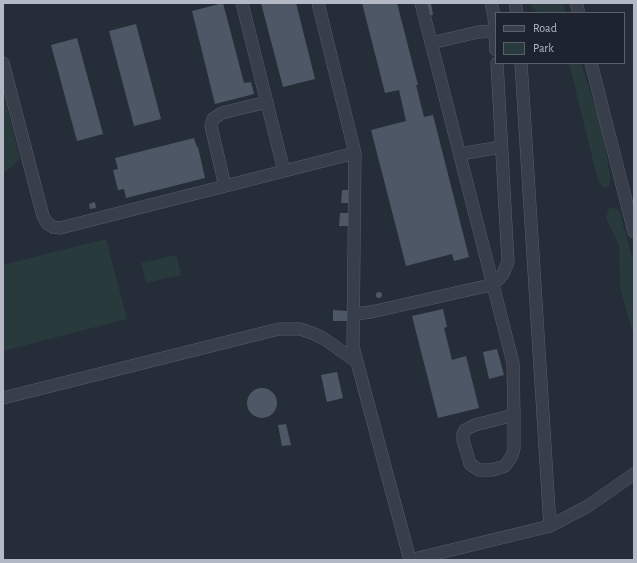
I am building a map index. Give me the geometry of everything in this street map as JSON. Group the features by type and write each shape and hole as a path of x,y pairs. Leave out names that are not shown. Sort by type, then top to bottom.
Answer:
{"lane":[{"path":"242,3 284,171"},
{"path":"318,3 355,153 353,346 410,560 550,526 588,506 634,474"},
{"path":"421,3 512,354 514,416 514,448 509,461 505,466 492,470 479,470 470,464 463,440 465,430 475,424 514,416"},
{"path":"431,43 478,32 495,31 491,3"},
{"path":"3,63 43,216 47,223 53,228 60,228 355,153"},
{"path":"354,314 370,312 486,286 494,283 503,274 508,262 497,64"},
{"path":"521,64 550,526"},
{"path":"591,64 634,232"},
{"path":"225,186 211,126 213,119 222,113 267,102"},
{"path":"460,154 501,147"},
{"path":"3,398 279,329 300,329 323,338 357,362"}],"green space":[{"path":"529,3 563,3 566,12 537,12"},
{"path":"569,64 581,64 601,125 610,175 609,186 605,189 598,181"},
{"path":"3,91 20,159 3,174"},
{"path":"609,207 619,210 634,263 634,337 620,288 619,245 606,218"},
{"path":"106,239 127,319 3,351 3,265"},
{"path":"176,255 181,275 146,283 141,263"}],"building":[{"path":"223,3 244,83 251,82 254,94 215,104 192,11"},
{"path":"261,3 296,3 315,79 283,87"},
{"path":"362,3 397,3 418,85 416,85 424,117 433,115 469,257 454,261 452,254 406,266 371,130 406,121 399,90 385,93"},
{"path":"424,3 431,3 433,15 426,16"},
{"path":"136,24 161,119 134,126 109,31"},
{"path":"77,38 103,134 77,141 51,45"},
{"path":"194,138 198,147 205,178 126,198 124,189 118,190 113,170 118,169 115,158"},
{"path":"342,190 349,190 349,203 341,203"},
{"path":"95,202 96,208 90,209 89,204"},
{"path":"340,213 350,213 349,226 339,226"},
{"path":"379,292 382,295 379,298 376,295"},
{"path":"443,309 447,327 444,328 452,360 466,356 479,408 438,418 412,316"},
{"path":"333,310 348,311 348,321 333,321"},
{"path":"497,349 504,375 489,379 483,352"},
{"path":"337,372 343,398 327,402 321,375"},
{"path":"262,388 273,392 277,403 273,414 262,418 251,414 247,403 251,392"},
{"path":"286,424 291,445 282,446 278,425"}]}
